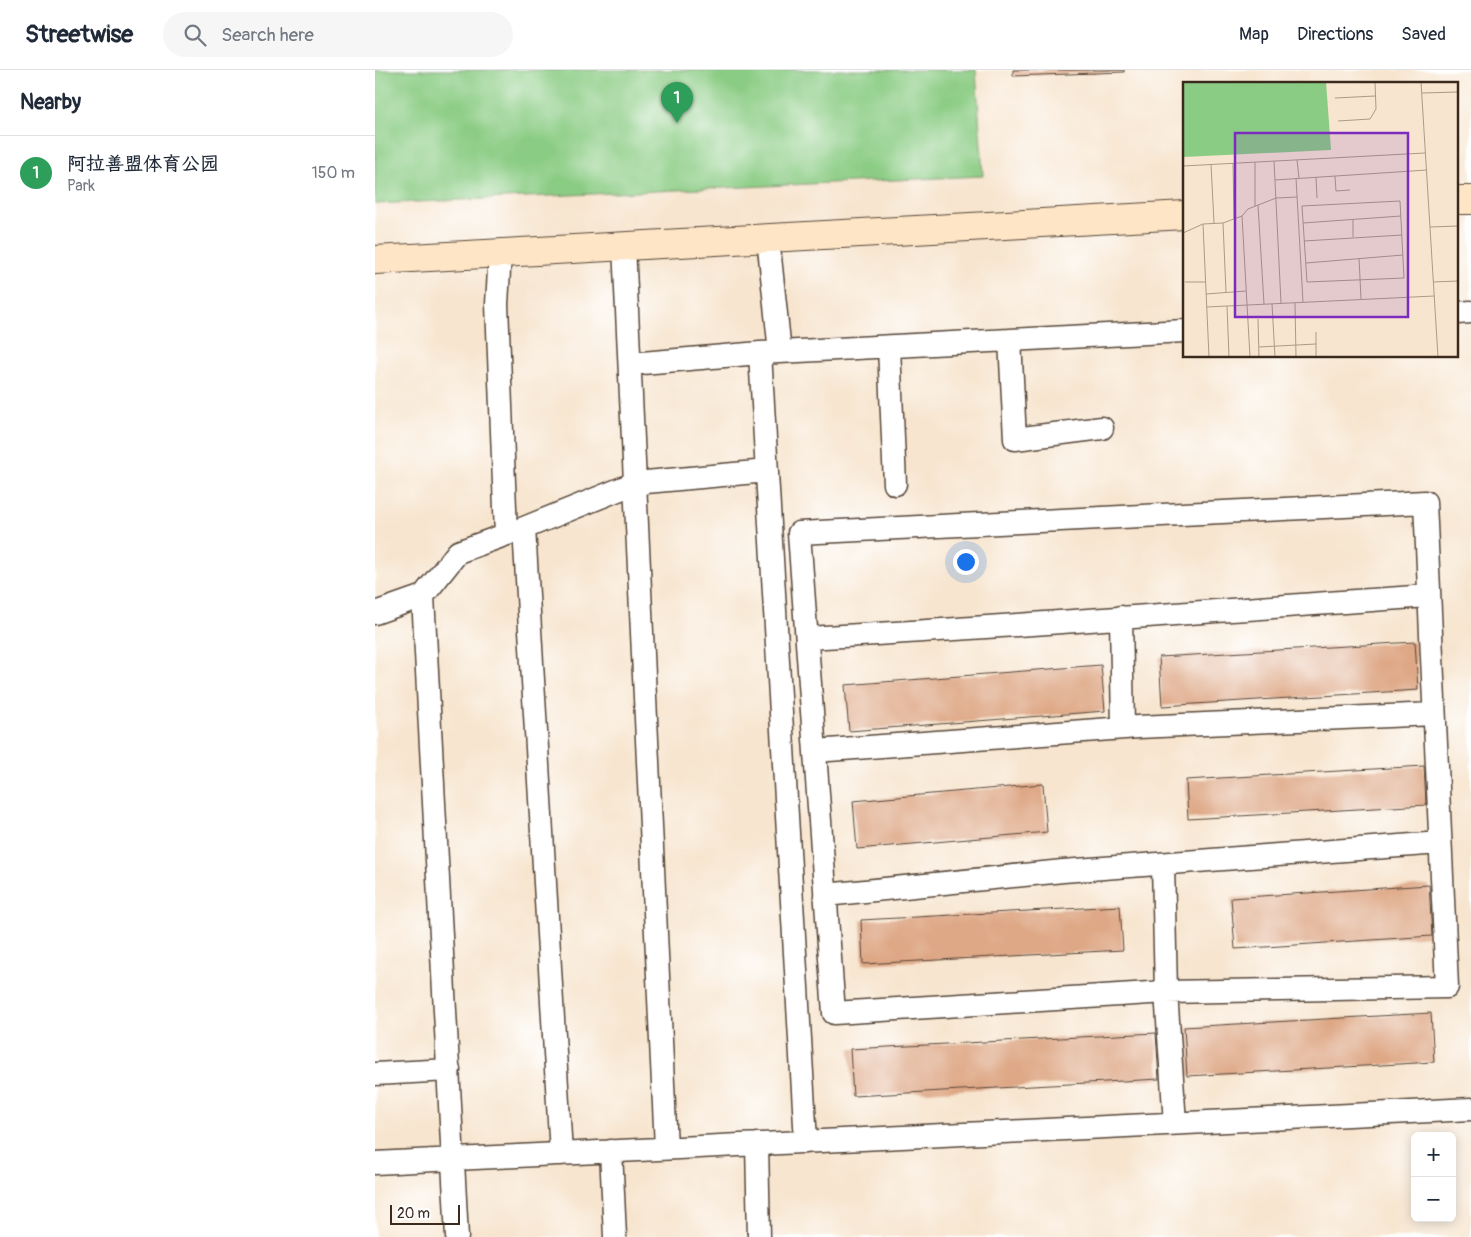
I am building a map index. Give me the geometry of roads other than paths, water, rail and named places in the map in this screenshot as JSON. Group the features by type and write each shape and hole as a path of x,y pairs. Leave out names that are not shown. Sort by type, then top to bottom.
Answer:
{"street":[{"path":"375,260 1183,215"},
{"path":"769,238 770,353 767,471 806,1142"},
{"path":"624,246 666,1148"},
{"path":"500,253 497,304 561,1154"},
{"path":"629,364 770,353 1183,331"},
{"path":"1010,340 1015,439 1102,428"},
{"path":"889,347 895,484"},
{"path":"375,612 423,596 458,552 635,483 767,471"},
{"path":"1425,502 1429,596 1447,987 1166,992 834,1013 799,533 1425,502"},
{"path":"423,596 457,1237"},
{"path":"807,638 987,628 1429,596"},
{"path":"1121,617 1123,728"},
{"path":"815,751 1123,728 1434,714"},
{"path":"825,895 1063,871 1440,843"},
{"path":"1163,864 1166,992 1175,1124"},
{"path":"375,1074 449,1070"},
{"path":"375,1163 1471,1109"},
{"path":"757,1144 759,1237"},
{"path":"611,1151 615,1237"}],"place":[{"name":"阿拉善盟体育公园","path":"677,123"}]}
